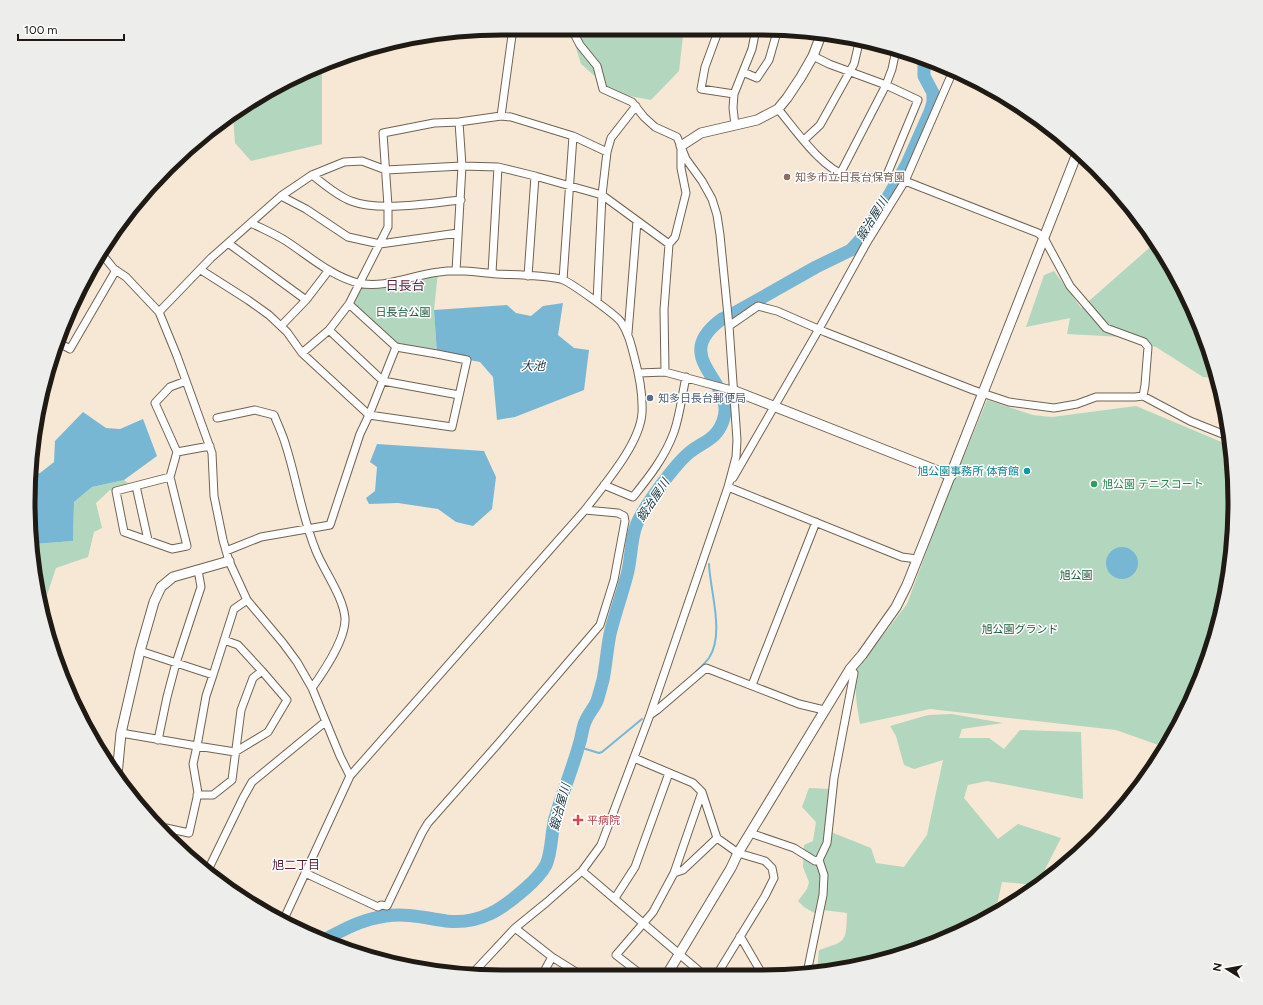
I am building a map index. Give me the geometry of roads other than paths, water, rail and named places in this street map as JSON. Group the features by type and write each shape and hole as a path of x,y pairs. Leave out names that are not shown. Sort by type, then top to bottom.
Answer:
{"street":[{"path":"501,116 512,35"},
{"path":"477,969 515,928 547,902 582,870 601,845 650,715 728,487 736,457 737,440 735,391 729,326 717,215 712,199 702,181 686,159 677,137 655,127 644,117 632,102 603,89 597,66 580,45 575,35"},
{"path":"717,35 705,66 700,89 734,94"},
{"path":"735,125 733,108 734,94 752,49 755,35"},
{"path":"743,72 757,78 769,60 777,36"},
{"path":"681,146 701,133 757,120 778,109 787,98 813,56 820,39"},
{"path":"804,140 820,125 854,64 858,45"},
{"path":"840,174 886,85 895,55"},
{"path":"778,109 822,161 840,174 848,177 864,179 886,177 918,100 886,85 829,64 813,56"},
{"path":"728,487 866,244 905,181 951,76"},
{"path":"597,302 602,195 607,152 611,138 636,106"},
{"path":"302,353 329,330 349,304 358,283 388,227 383,133 434,123 511,116 573,136 607,152"},
{"path":"456,271 462,166 458,122"},
{"path":"563,280 573,136"},
{"path":"665,372 664,310 669,244 675,237 686,193 681,168 681,146"},
{"path":"669,970 824,710 850,669 862,655 896,607 917,560 1076,157"},
{"path":"159,312 211,258 280,196 312,175 350,161 362,161 386,170 462,166 498,167 535,176 602,195 669,244"},
{"path":"492,273 498,167"},
{"path":"312,175 350,201 368,206 388,206 461,200"},
{"path":"528,276 535,176"},
{"path":"905,181 1038,233 1044,238 1070,286 1106,328 1144,342 1148,347 1143,396"},
{"path":"280,196 306,209 348,237 380,244 458,233"},
{"path":"628,333 637,221"},
{"path":"251,223 285,240 343,278 358,283 378,284 438,272 456,271 563,280 597,302 618,318 628,333 639,373 642,397 642,414 639,430 630,448 586,510 350,776 285,916"},
{"path":"228,243 306,300"},
{"path":"105,258 116,270 126,277 159,312 212,453 214,496 229,561 247,600 283,643 297,662 312,688 322,709 325,722 350,776"},
{"path":"63,346 70,349 116,270"},
{"path":"201,270 269,315 287,332 302,353 370,415 452,427 467,360 396,347 349,304"},
{"path":"281,326 306,300 329,270"},
{"path":"729,326 758,306 777,311 819,329 1009,402 1054,408 1077,404 1096,397 1143,396 1190,421 1223,434"},
{"path":"329,330 383,381 459,395"},
{"path":"226,551 261,537 330,525 360,434 370,415 396,347"},
{"path":"639,373 665,372 735,391 950,476"},
{"path":"604,485 633,497 648,480 659,464 674,432 686,377"},
{"path":"170,477 116,491 124,532 172,548 187,546 170,477 177,452 155,403 170,387 186,381"},
{"path":"217,418 255,410 274,415 286,445 308,529 316,552 338,596 345,618 341,640 325,671 312,688"},
{"path":"177,452 210,446"},
{"path":"136,486 148,540"},
{"path":"728,487 902,556 917,560"},
{"path":"305,873 378,907 381,905 387,906 428,823 600,625 614,580 625,521 624,516 618,513 586,510"},
{"path":"752,685 816,522"},
{"path":"117,766 121,733 140,651 154,602 161,587 173,577 229,561"},
{"path":"158,740 176,663 201,587 198,570"},
{"path":"168,828 189,833 197,795 193,764 206,696 234,609 247,600"},
{"path":"121,733 235,752 268,732 287,700 262,670 238,645 224,640"},
{"path":"140,651 213,675"},
{"path":"650,715 706,668 799,704 824,710"},
{"path":"808,967 823,894 824,875 819,860 827,843 834,778 853,681 854,673 850,669"},
{"path":"197,795 213,795 232,780 241,710 253,678 262,670"},
{"path":"210,866 252,782 325,722"},
{"path":"634,758 693,783 702,792 717,838 738,853 765,861 772,868 774,878 765,896 720,970"},
{"path":"615,898 635,867 669,773"},
{"path":"635,970 616,955 653,912 674,873 702,792"},
{"path":"750,833 794,848 815,861 819,860"},
{"path":"674,873 683,870 717,838"},
{"path":"582,870 678,955 697,970"},
{"path":"515,928 552,957 573,970"},
{"path":"740,936 760,970"},
{"path":"545,970 552,957"}],"water":[{"name":"大池","path":"563,303 558,335 574,348 589,350 584,390 515,417 497,420 493,377 480,362 437,354 434,310 507,305 516,313 531,316 543,306"},
{"path":"83,412 106,428 120,429 143,419 157,456 124,480 92,487 74,502 73,541 37,544 35,502 36,474 54,462 55,441"},
{"path":"377,444 484,451 496,477 492,509 473,526 456,522 438,509 398,503 369,504 366,498 375,491 377,467 370,462"},
{"path":"1119,547 1125,547 1135,554 1138,563 1137,569 1131,576 1125,579 1119,579 1109,572 1106,566 1106,560 1113,550"}],"waterway":[{"name":"鍛治屋川","path":"331,937 361,922 377,917 409,915 458,922 480,918 508,903 532,883 540,874 548,860 555,818 584,726 587,717 597,701 603,680 610,634 628,571 634,534 638,521 659,488 676,467 690,452 709,440 717,432 723,421 725,407 721,394 702,358 701,346 707,333 722,319 816,267 851,250 862,238 907,164 930,112 933,102 933,93 924,76 924,65"},
{"path":"696,672 709,658 714,648 716,637 715,612 709,564"},
{"path":"579,747 599,753 602,752 642,719"}],"place":[{"name":"知多市立日長台保育園","path":"787,177"},
{"name":"知多日長台郵便局","path":"650,398"},
{"name":"旭公園事務所 体育館","path":"1027,471"},
{"name":"旭公園 テニスコート","path":"1094,484"},
{"name":"平病院","path":"578,820"}],"district":[{"name":"日長台","path":"405,285"},
{"name":"旭二丁目","path":"296,865"}],"park label":[{"name":"日長台公園","path":"403,312"},
{"name":"旭公園","path":"1076,575"},
{"name":"旭公園グランド","path":"1020,629"}]}
